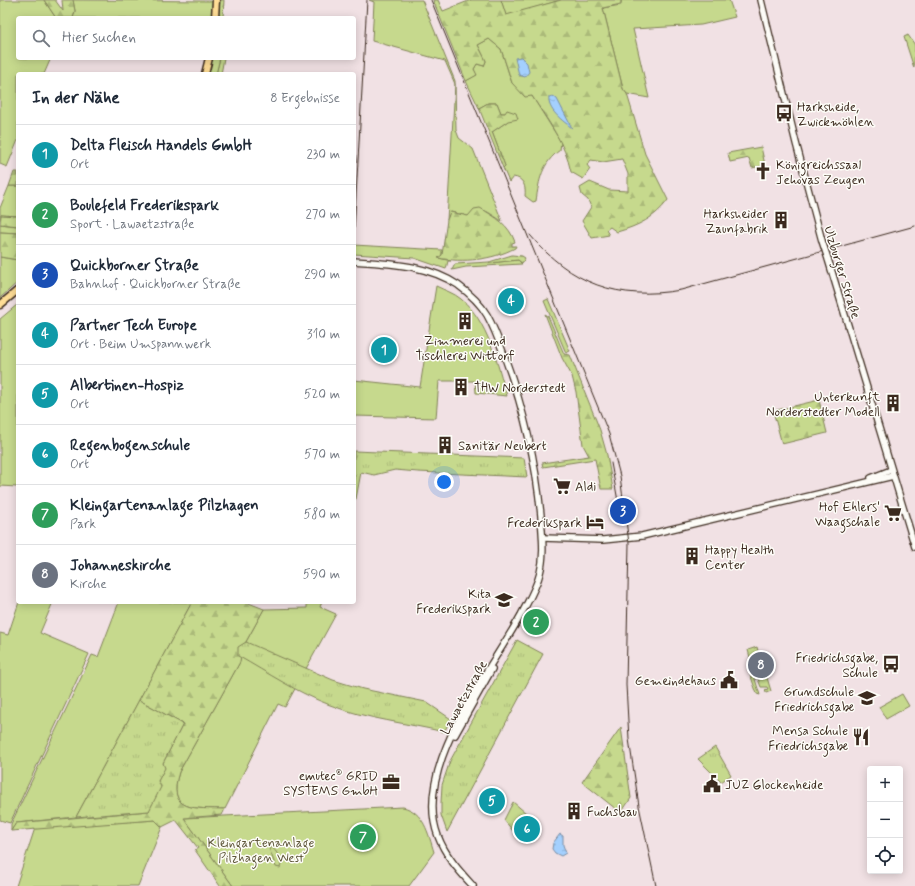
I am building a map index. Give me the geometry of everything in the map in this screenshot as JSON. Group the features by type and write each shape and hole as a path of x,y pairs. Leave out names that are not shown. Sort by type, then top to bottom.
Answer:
{"main road":[{"path":"215,16 216,0"},
{"path":"206,72 208,60"},
{"path":"0,305 16,292"}],"street":[{"name":"Ulzburger Straße","path":"760,0 822,241 915,547"},
{"name":"Lawaetzstraße","path":"356,261 415,267 435,272 468,293 486,314 510,370 528,432 536,476 543,538 543,558 538,582 478,695 446,748 433,786 432,802 435,826 446,852 473,886"},
{"path":"865,481 891,470"},
{"path":"543,538 608,540 642,536 865,481 893,476"}],"green space":[{"path":"0,0 44,0 55,16 16,16 16,60 50,60 45,72 16,72 16,145 7,167 0,164"},
{"path":"44,0 55,0 63,11 62,0 73,0 75,11 74,16 55,16"},
{"path":"73,0 213,0 212,16 74,16 75,11"},
{"path":"220,0 224,0 223,16 218,16"},
{"path":"369,0 422,0 455,84 445,61 372,41 374,2"},
{"path":"433,0 438,0 443,11 471,0 501,0 506,15 561,0 621,0 621,4 603,8 623,89 627,94 645,154 668,200 658,212 632,227 617,232 610,227 606,230 609,235 592,238 582,221 591,207 588,200 582,195 580,188 590,182 609,190 628,191 628,174 622,159 603,162 591,160 587,165 590,169 583,179 571,172 565,151 550,123 532,96 525,97 512,83 501,49 489,39 478,45 486,61 484,66 477,64 474,69 477,75 466,81"},
{"path":"501,0 561,0 506,16"},
{"path":"621,0 729,0 735,17 701,25 633,29 649,98 627,94 623,89 603,8 621,5"},
{"path":"908,35 915,45 914,68 904,37"},
{"path":"489,39 501,49 512,83 532,96 561,142 560,150 549,160 542,172 536,201 533,202 525,196 525,186 522,181 513,177 509,182 503,168 505,166 492,132 508,121 505,113 501,113 497,103 488,103 479,108 466,81 476,75 474,69 477,64 484,66 486,61 478,45"},
{"path":"212,60 220,60 216,72 208,72"},
{"path":"220,60 224,60 221,72 216,72"},
{"path":"455,84 456,130 459,138 473,149 502,221 489,212 481,210 477,210 468,216 451,212 447,220"},
{"path":"488,103 497,103 501,113 505,113 507,110 516,113 518,119 508,121 492,132 505,166 503,168 479,108"},
{"path":"761,147 765,165 752,168 749,158 730,162 728,153"},
{"path":"14,172 16,172 16,186 9,186"},
{"path":"9,186 16,186 16,216 1,215 0,219 0,208"},
{"path":"480,208 497,218 506,226 515,242 512,243 512,246 516,246 515,248 487,258 457,260 438,258 442,255 447,220 450,212 468,216 474,209"},
{"path":"1,215 16,216 16,226 0,224"},
{"path":"0,224 16,226 16,233 0,232"},
{"path":"0,232 16,233 16,260 0,257"},
{"path":"356,245 442,250 442,255 439,258 451,261 448,261 446,269 414,258 356,254"},
{"path":"512,255 522,256 525,258 522,263 518,260 489,262"},
{"path":"0,257 16,260 16,284 0,298"},
{"path":"518,260 522,264 466,267 452,270 455,264 490,263"},
{"path":"436,286 461,299 478,319 490,343 507,396 476,393 475,381 439,381 436,418 356,416 356,380 420,387"},
{"path":"548,299 570,351 566,353 544,301"},
{"path":"16,306 16,487 0,486 0,319"},
{"path":"545,314 548,316 564,354 570,355 600,430 607,455 613,489 601,489 595,459 543,467 542,463 589,456 583,445 576,392 572,376 562,358"},
{"path":"819,400 827,433 782,444 773,411"},
{"path":"356,451 524,458 527,477 395,470 374,475 361,472 356,499"},
{"path":"18,604 52,604 40,633 89,654 10,823 0,820 0,633 8,635"},
{"path":"118,604 191,604 76,817 16,823 11,831 11,824 92,655 98,657"},
{"path":"191,604 251,604 264,609 242,649 240,662 179,772 176,785 177,795 180,801 186,806 204,809 225,809 222,815 184,818 233,886 220,886 195,850 198,848 176,820 162,827 155,820 11,831 16,823 149,811 158,781 164,768 163,763 183,724 139,700"},
{"path":"307,604 321,604 320,607 336,614 285,707 278,704 225,809 204,809 186,806 180,801 177,795 176,785 179,772 240,662 242,649 264,609 307,608"},
{"path":"517,640 543,654 447,832 441,815 441,803 442,785 450,761"},
{"path":"246,642 333,680 363,689 426,702 451,719 444,732 358,714 330,705 295,689 238,656 238,647"},
{"path":"757,647 760,659 751,661 748,650"},
{"path":"755,671 757,673 765,671 771,691 766,693 765,690 768,689 767,687 761,687"},
{"path":"753,673 760,695 757,694 750,674"},
{"path":"902,694 909,706 886,719 879,707"},
{"path":"139,700 183,724 163,763 165,768 158,781 161,787 149,811 76,817"},
{"path":"621,727 631,798 621,813 582,782"},
{"path":"715,747 731,775 721,782 698,759"},
{"path":"513,802 526,813 513,831 504,820"},
{"name":"Kleingartenanlage Pilzhagen West","path":"403,807 416,813 420,818 427,831 434,852 409,886 233,886 184,818"},
{"path":"156,820 162,827 138,886 16,886 35,828"},
{"path":"271,847 279,856 281,862 280,868 276,867 269,848"}],"water":[{"path":"521,57 527,63 529,72 525,77 519,75 515,58"},
{"path":"553,96 557,99 572,128 560,119 550,106 549,97"},
{"path":"560,834 563,836 563,845 566,853 561,856 555,853 552,849 553,843"}],"railway":[{"path":"356,196 367,0"},
{"path":"431,0 609,434 620,476 629,543 626,685 629,739 639,806 656,886"},
{"path":"530,235 562,266 579,277 597,285 616,290 637,293 658,293 681,290 915,226"},
{"path":"611,463 620,512"}],"place":[{"name":"Harksheide, Zwickmöhlen","path":"784,113"},
{"name":"Königreichssaal Jehovas Zeugen","path":"763,171"},
{"name":"Harksheider Zaunfabrik","path":"781,220"},
{"name":"Partner Tech Europe","path":"511,301"},
{"name":"Zimmerei und Tischlerei Wittorf","path":"465,321"},
{"name":"Delta Fleisch Handels GmbH","path":"384,350"},
{"name":"THW Norderstedt","path":"461,387"},
{"name":"Unterkunft Norderstedter Modell","path":"893,403"},
{"name":"Sanitär Neubert","path":"445,445"},
{"name":"Aldi","path":"562,486"},
{"name":"Quickborner Straße","path":"623,511"},
{"name":"Hof Ehlers' Waagschale","path":"893,513"},
{"name":"Frederikspark","path":"595,522"},
{"name":"Happy Health Center","path":"692,556"},
{"name":"Kita Frederikspark","path":"504,600"},
{"name":"Boulefeld Frederikspark","path":"536,622"},
{"name":"Friedrichsgabe, Schule","path":"891,664"},
{"name":"Johanneskirche","path":"761,665"},
{"name":"Gemeindehaus","path":"729,680"},
{"name":"Grundschule Friedrichsgabe","path":"867,698"},
{"name":"Mensa Schule Friedrichsgabe","path":"861,737"},
{"name":"emutec® GRID SYSTEMS GmbH","path":"391,782"},
{"name":"JUZ Glockenheide","path":"712,784"},
{"name":"Albertinen-Hospiz","path":"492,801"},
{"name":"Fuchsbau","path":"574,811"},
{"name":"Regenbogenschule","path":"527,829"},
{"name":"Kleingartenanlage Pilzhagen","path":"363,837"}]}
